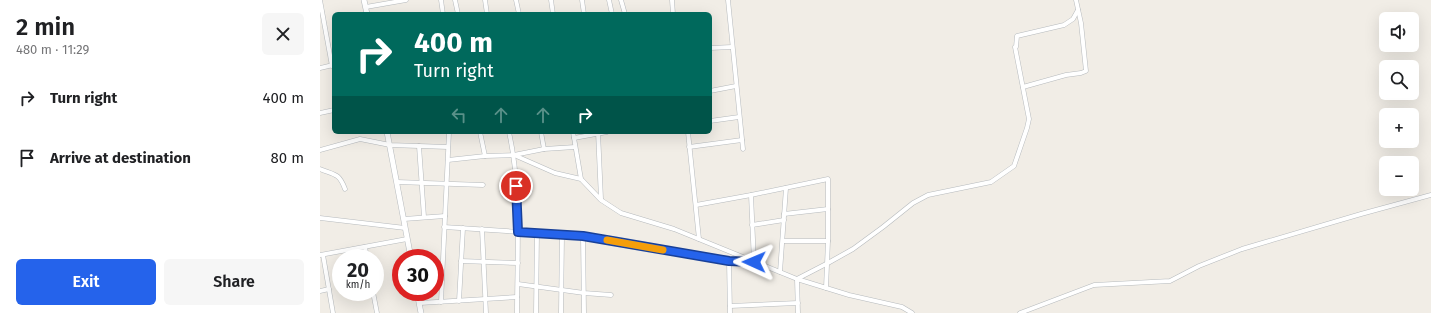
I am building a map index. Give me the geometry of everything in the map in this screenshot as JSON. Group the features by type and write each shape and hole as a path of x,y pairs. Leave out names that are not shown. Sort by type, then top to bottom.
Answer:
{"street":[{"path":"320,0 322,22 332,61"},
{"path":"364,0 367,12"},
{"path":"366,7 406,0"},
{"path":"442,0 444,12"},
{"path":"455,0 458,12"},
{"path":"485,0 487,12"},
{"path":"516,0 519,12"},
{"path":"551,0 553,12"},
{"path":"582,0 584,12"},
{"path":"609,0 612,12"},
{"path":"621,0 624,12"},
{"path":"672,0 673,12"},
{"path":"728,0 743,150"},
{"path":"1023,87 1066,75 1081,74 1086,71 1081,23 1076,0"},
{"path":"796,279 853,249 883,228 913,203 928,195 991,182 1014,166 1029,119 1015,47 1018,36 1064,24 1073,19 1078,10"},
{"path":"712,48 732,47"},
{"path":"320,68 332,65"},
{"path":"712,91 736,86"},
{"path":"320,113 332,110"},
{"path":"712,121 739,117"},
{"path":"387,134 409,249"},
{"path":"441,302 449,134"},
{"path":"480,134 485,156"},
{"path":"509,134 514,155 518,232 518,313"},
{"path":"541,134 544,149"},
{"path":"573,134 581,180"},
{"path":"574,138 593,134"},
{"path":"598,134 601,200"},
{"path":"688,134 699,239"},
{"path":"320,150 360,139 390,145 448,147"},
{"path":"689,147 742,140"},
{"path":"420,146 424,217"},
{"path":"448,160 514,155 544,149 576,147"},
{"path":"514,155 555,174 581,180 601,200 620,213 674,229 796,279 849,295 902,306 912,313"},
{"path":"320,169 337,175 342,180 345,189"},
{"path":"696,205 828,179 828,263 826,288"},
{"path":"397,182 483,185"},
{"path":"780,272 786,188"},
{"path":"751,195 754,262"},
{"path":"1020,313 1094,285 1170,281 1199,266 1242,249 1431,195"},
{"path":"784,214 828,209"},
{"path":"404,219 445,216"},
{"path":"320,218 405,228"},
{"path":"752,225 784,220"},
{"path":"444,227 583,236 729,261 754,262"},
{"path":"459,300 463,228"},
{"path":"482,230 486,313"},
{"path":"536,313 537,233"},
{"path":"561,313 562,235"},
{"path":"583,236 584,313"},
{"path":"332,313 329,289 321,255 407,239"},
{"path":"783,241 828,241"},
{"path":"461,261 518,263"},
{"path":"729,261 730,313"},
{"path":"796,279 798,313"},
{"path":"518,284 611,295"},
{"path":"320,291 329,289"},
{"path":"421,313 420,303 517,297"},
{"path":"375,301 377,313"},
{"path":"730,306 798,303"}],"slow traffic":[{"path":"607,240 663,250"}],"route":[{"path":"516,186 518,232 583,236 729,261 754,262"}]}
